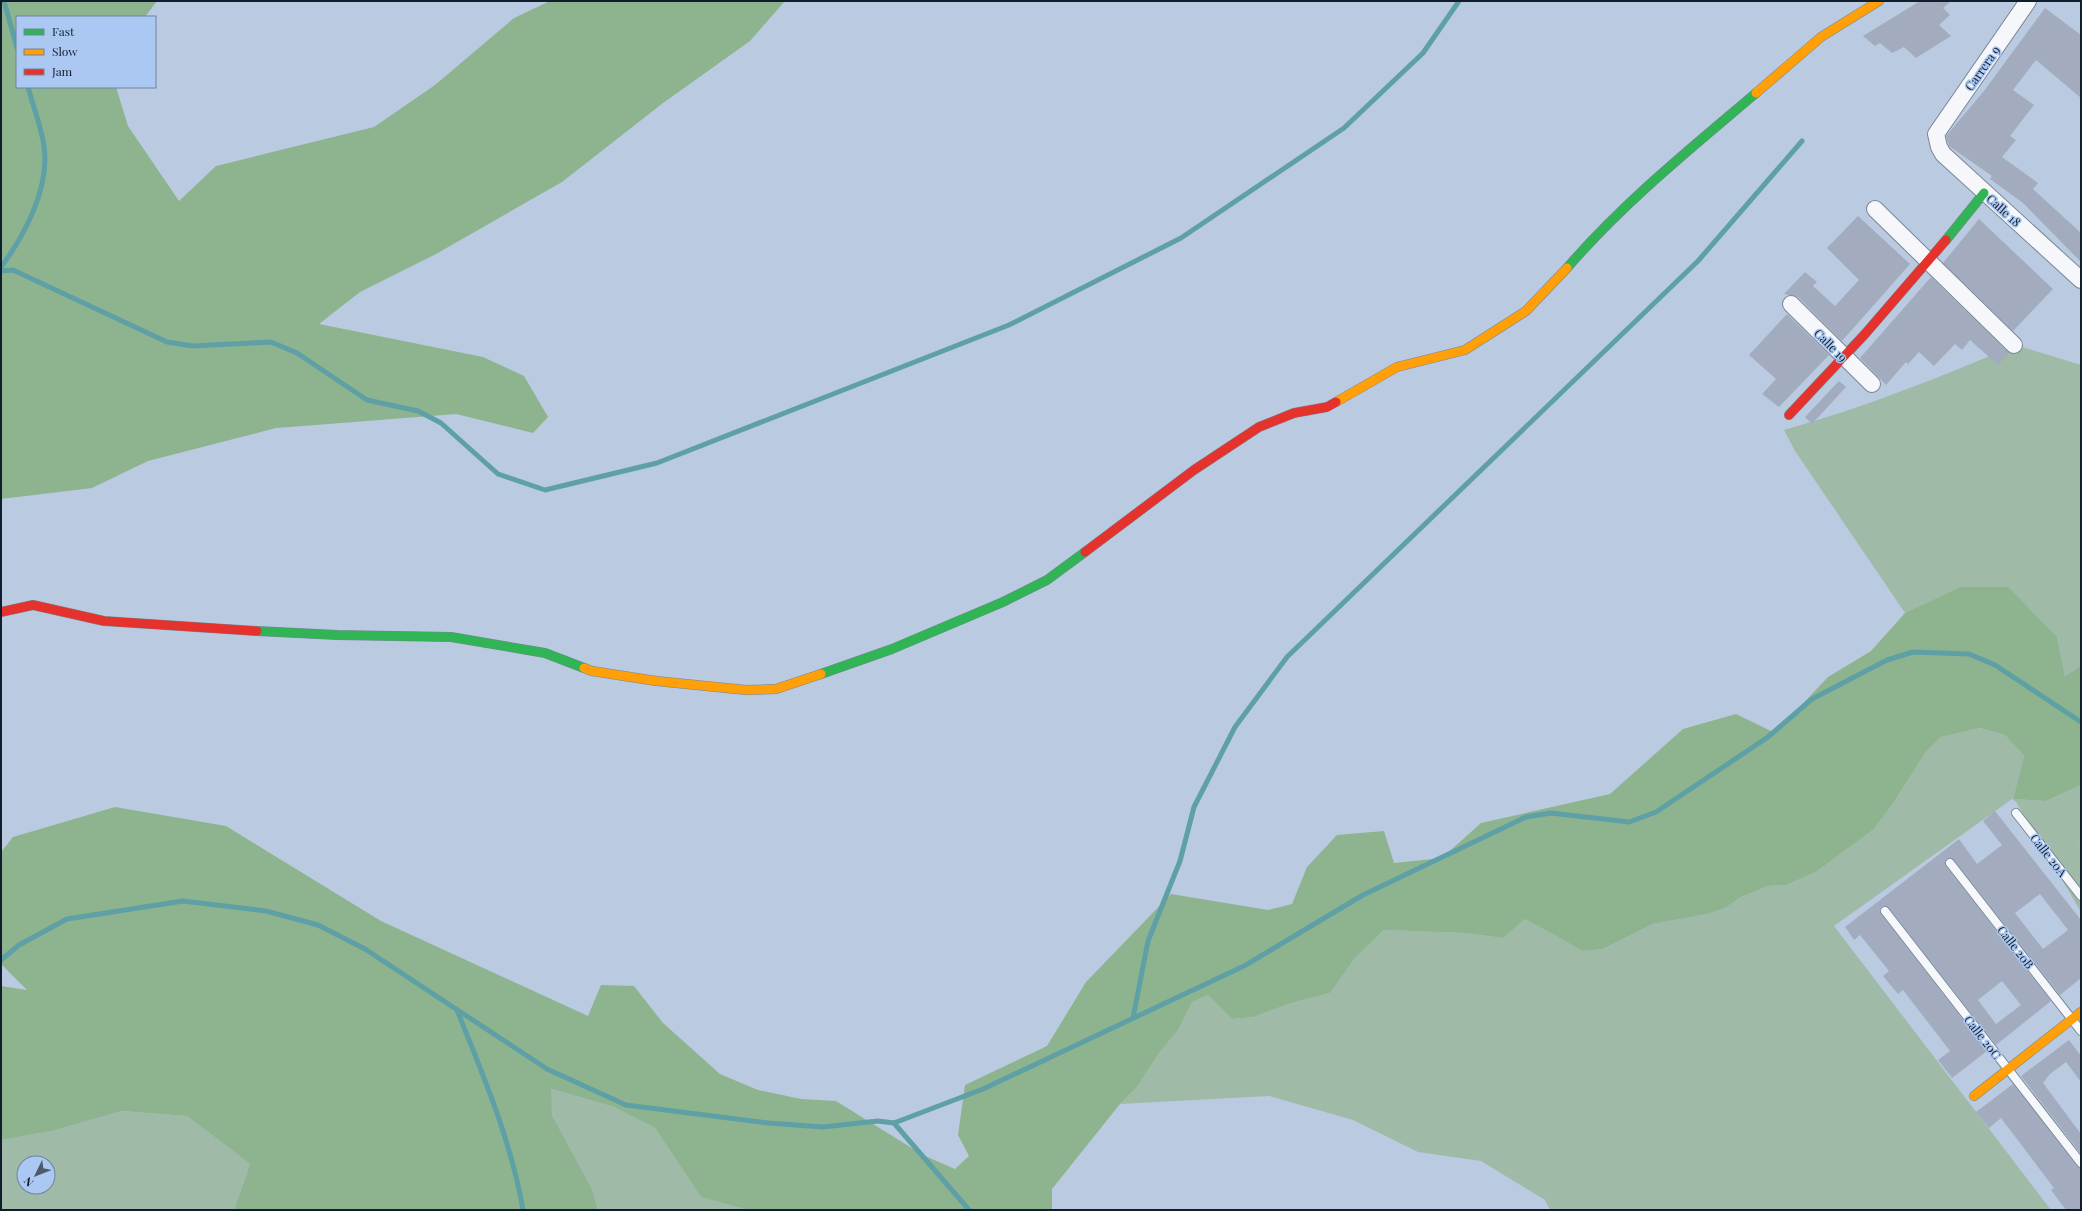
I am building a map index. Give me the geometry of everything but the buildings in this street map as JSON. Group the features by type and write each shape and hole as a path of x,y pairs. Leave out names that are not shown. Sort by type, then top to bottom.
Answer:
{"street":[{"path":"1,612 33,605 104,621 180,627 337,635 452,637 545,653 592,671 656,681 738,689 776,689 892,649 1003,602 1047,580 1131,519 1194,470 1259,427 1294,414 1327,407 1397,367 1465,350 1526,311 1556,282 1592,239 1628,203 1821,37 1879,1"},
{"name":"Carrera 9","path":"1936,134 2028,1"},
{"name":"Calle 18","path":"1936,134 1939,147 1943,154 2081,280"},
{"path":"1789,415 1843,358 1929,262 1984,193"},
{"path":"1876,209 2014,345"},
{"name":"Calle 19","path":"1791,304 1843,358 1872,384"},
{"path":"1974,1096 2081,1012"}],"lane":[{"name":"Calle 20A","path":"2016,813 2081,896"},
{"name":"Calle 20B","path":"1950,862 2081,1031"},
{"name":"Calle 20C","path":"1885,911 2081,1163"}],"green space":[{"path":"1,1 157,1 146,16 16,16 16,88 116,88 128,126 179,201 216,166 374,127 435,85 514,18 550,1 785,1 750,41 663,103 562,182 436,254 360,292 319,324 483,357 524,376 548,417 533,433 456,414 276,428 148,461 92,488 1,499"},
{"path":"2016,345 2081,365 2081,666 2065,676 2057,637 1960,587 1905,613 1795,451 1784,430 1843,412 1901,391"},
{"path":"1960,587 2008,587 2057,637 2065,676 2081,666 2081,785 2046,801 2013,799 2024,756 2005,735 1980,728 1941,737 1925,753 1894,802 1874,829 1816,872 1786,885 1768,886 1741,897 1725,908 1707,914 1653,924 1603,949 1583,951 1525,919 1503,938 1465,933 1384,930 1355,958 1330,993 1288,1004 1254,1017 1232,1019 1208,995 1192,1002 1178,1030 1159,1053 1137,1087 1120,1104 1052,1189 1052,1210 748,1210 701,1197 655,1128 614,1107 551,1089 552,1115 592,1189 598,1210 234,1210 250,1164 187,1116 122,1111 52,1131 1,1140 1,986 27,990 1,964 1,852 13,837 115,807 226,826 381,921 588,1016 601,985 634,986 663,1023 720,1074 758,1090 801,1099 836,1101 923,1155 955,1169 969,1156 958,1135 965,1085 1047,1046 1086,982 1171,894 1268,910 1292,904 1307,867 1337,835 1384,831 1394,863 1442,858 1481,823 1610,794 1683,729 1736,714 1775,733 1828,677 1871,651 1905,613"},
{"path":"1980,728 2005,735 2024,756 2013,799 2046,801 2081,785 2081,846 2077,844 2081,847 2081,912 2016,802 2012,799 1834,926 2051,1210 1550,1210 1545,1200 1481,1161 1418,1152 1353,1120 1269,1096 1120,1104 1137,1087 1159,1053 1178,1030 1192,1002 1208,995 1232,1019 1254,1017 1288,1004 1330,993 1355,958 1384,930 1465,933 1503,938 1525,919 1583,951 1603,949 1653,924 1707,914 1725,908 1741,897 1768,886 1786,885 1816,872 1874,829 1894,802 1925,753 1941,737"},
{"path":"550,1089 614,1107 655,1128 701,1197 748,1210 598,1210 592,1189 552,1115"},
{"path":"122,1111 187,1116 250,1164 234,1210 1,1210 1,1140 52,1131"}],"waterway":[{"path":"4,1 16,44"},
{"path":"1,271 13,270 167,342 193,346 271,342 297,353 367,400 418,411 441,423 498,474 545,490 657,463 1009,325 1181,238 1344,128 1423,53 1459,1"},
{"path":"1,267 27,225 34,210 43,178 45,162 43,139 28,88"},
{"path":"1133,1018 1148,941 1180,861 1194,807 1235,727 1287,657 1698,261 1802,141"},
{"path":"1,960 19,945 67,919 183,901 266,911 318,925 365,949 547,1069 626,1105 768,1123 823,1127 878,1121 894,1123 983,1089 1244,966 1363,895 1526,817 1551,813 1629,822 1656,812 1768,737 1812,699 1887,660 1913,652 1969,654 1995,665 2081,722"},
{"path":"457,1010 504,1133 518,1184 523,1210"},
{"path":"894,1123 969,1210"}],"traffic: fast":[{"path":"1567,268 1588,244 1634,199 1756,93"},
{"path":"1946,240 1984,193"},
{"path":"821,674 892,649 1003,602 1047,580 1085,552"},
{"path":"257,631 337,635 451,637 545,653 584,668"}],"traffic: slow":[{"path":"1756,93 1821,37 1879,1"},
{"path":"1336,402 1397,367 1465,350 1526,311 1567,268"},
{"path":"584,668 592,671 656,681 746,690 776,689 821,674"},
{"path":"1974,1096 2081,1012"}],"traffic: jam":[{"path":"1789,415 1865,334 1946,240"},
{"path":"1085,552 1194,470 1259,427 1294,413 1327,407 1336,402"},
{"path":"1,612 33,605 104,621 257,631"}]}
